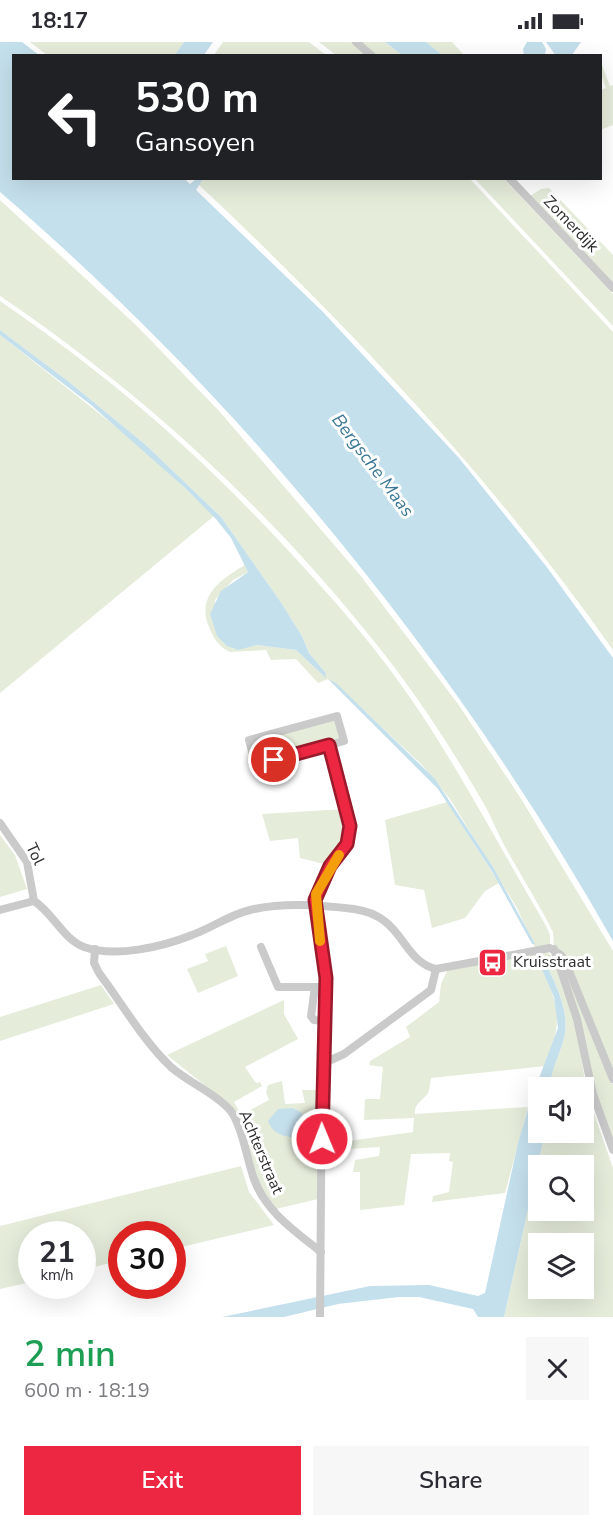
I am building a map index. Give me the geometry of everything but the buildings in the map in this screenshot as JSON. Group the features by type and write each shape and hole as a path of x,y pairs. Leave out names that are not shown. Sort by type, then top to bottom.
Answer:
{"street":[{"path":"356,42 370,54"},
{"name":"Zomerdijk","path":"511,180 613,288"},
{"path":"337,716 344,741 329,745 256,765 249,740 337,716"},
{"path":"320,1314 322,1064 326,987 316,906 319,887 347,844 350,834 343,792 329,745"},
{"name":"Tol","path":"0,823 27,862 34,902"},
{"path":"0,910 34,902 46,910 70,938 82,946 95,949 130,949 175,941 256,909 316,906 356,909 380,916 389,923 410,951 436,969 545,947 554,950 565,961 613,1079"},
{"path":"261,947 278,987 326,987"},
{"name":"Achterstraat","path":"95,949 94,963 99,973 162,1057 186,1079 218,1099 231,1112 253,1178 265,1201 278,1217 321,1252"},
{"path":"554,950 577,1019 593,1094 613,1150"},
{"path":"322,1064 344,1054 431,990 436,969"},
{"path":"315,987 311,1016 314,1020 323,1021"}],"green space":[{"path":"30,42 184,42 176,54 46,54"},
{"path":"223,42 309,42 325,54 215,54"},
{"path":"319,42 351,42 366,54 335,54"},
{"path":"359,42 385,42 401,54 375,54"},
{"path":"426,42 452,42 463,54 441,54"},
{"path":"602,65 610,86 613,85 613,125 602,129 602,89 606,88 602,77"},
{"path":"201,180 471,180 613,332 613,650 519,525 418,406 310,293 198,184"},
{"path":"476,180 505,180 613,294 613,326"},
{"path":"549,188 613,255 613,286 530,196 541,189"},
{"path":"0,200 136,325 220,412 360,575 458,704 520,797 613,951 613,1073 554,947 553,932 504,845 484,804 435,725 381,650 340,599 296,551 204,458 106,373 0,296"},
{"path":"0,301 42,330 119,390 192,453 261,522 341,609 398,680 447,754 545,924 550,935 550,945 535,948 517,908 450,799 422,765 336,684 328,679 318,683 296,659 271,660 266,650 230,652 217,642 206,616 208,597 227,576 245,565 248,572 233,580 215,600 217,636 234,649 257,645 296,650 322,674 325,672 309,653 302,636 280,601 221,517 147,446 68,381 0,330"},
{"path":"0,335 144,449 214,516 0,693"},
{"path":"335,720 340,740 259,762 253,742"},
{"path":"447,802 499,883 485,891 465,918 432,928 424,890 395,885 385,820"},
{"path":"345,809 344,839 328,865 300,858 298,838 270,841 262,814"},
{"path":"0,835 15,855 27,889 0,897"},
{"path":"226,946 238,976 198,993 187,969 208,961 205,954"},
{"path":"546,951 553,957 576,1026 584,1077 552,1077 564,1038 565,1027 563,1005 541,952"},
{"path":"535,954 553,997 557,1021 552,1049 545,1066 431,1078 428,1093 415,1110 415,1114 528,1107 505,1193 432,1202 433,1196 449,1192 453,1162 449,1161 450,1153 411,1154 404,1205 360,1210 360,1172 353,1172 355,1160 379,1156 380,1147 349,1149 349,1141 413,1132 414,1118 364,1120 365,1099 380,1099 383,1067 369,1065 370,1061 410,1037 406,1027 439,1002 441,984 447,971"},
{"path":"562,964 613,1085 613,1144 598,1101 594,1077 592,1077"},
{"path":"101,985 114,1004 0,1041 0,1017"},
{"path":"284,1000 284,1014 298,1039 245,1067 256,1083 260,1082 262,1086 234,1102 241,1115 269,1100 266,1092 268,1085 282,1081 285,1104 305,1103 302,1090 319,1090 318,1199 276,1209 261,1189 228,1104 167,1055"},
{"path":"594,1113 613,1168 613,1317 504,1317 528,1209 528,1221 594,1221 594,1155 540,1155 543,1143 594,1143"},
{"path":"241,1166 249,1192 274,1225 186,1246 186,1221 108,1221 108,1263 96,1267 96,1221 20,1221"},
{"path":"18,1222 18,1285 0,1289 0,1226"}],"water":[{"name":"Bergsche Maas","path":"0,42 22,42 38,54 12,54 12,180 186,180 190,184 195,180 202,180 196,190 322,311 459,458 546,566 613,658 613,941 551,837 484,735 414,636 339,540 260,448 177,359 90,273 0,192"},
{"path":"184,42 213,42 205,54 176,54"},
{"path":"385,42 426,42 441,54 401,54"},
{"path":"527,42 542,42 546,49 545,54 524,54 523,49"},
{"path":"546,42 581,42 573,54 555,54"},
{"path":"0,330 68,381 147,446 221,517 280,601 302,636 309,653 325,672 326,678 296,650 257,645 238,650 227,646 217,636 210,614 221,591 248,572 231,538 216,519 184,487 91,405 0,335"},
{"path":"328,679 336,683 435,779 493,867 535,944 532,944 493,873 438,789"},
{"path":"541,952 559,994 565,1016 564,1038 552,1077 539,1077 558,1028 554,997 535,954"},
{"path":"292,1108 308,1119 305,1133 298,1137 280,1134 268,1121 278,1109"},
{"path":"528,1109 528,1143 543,1143 540,1155 528,1155 528,1209 504,1317 478,1317 473,1309 419,1297 399,1297 338,1304 284,1317 222,1317 370,1286 429,1285 478,1296 485,1293 518,1143"}],"slow traffic":[{"path":"320,941 316,894 330,866 339,855"}],"place":[{"name":"Kruisstraat","path":"492,962"}],"route":[{"path":"274,760 329,745 350,826 347,844 322,880 315,900 326,978 323,1021 322,1139"}]}
